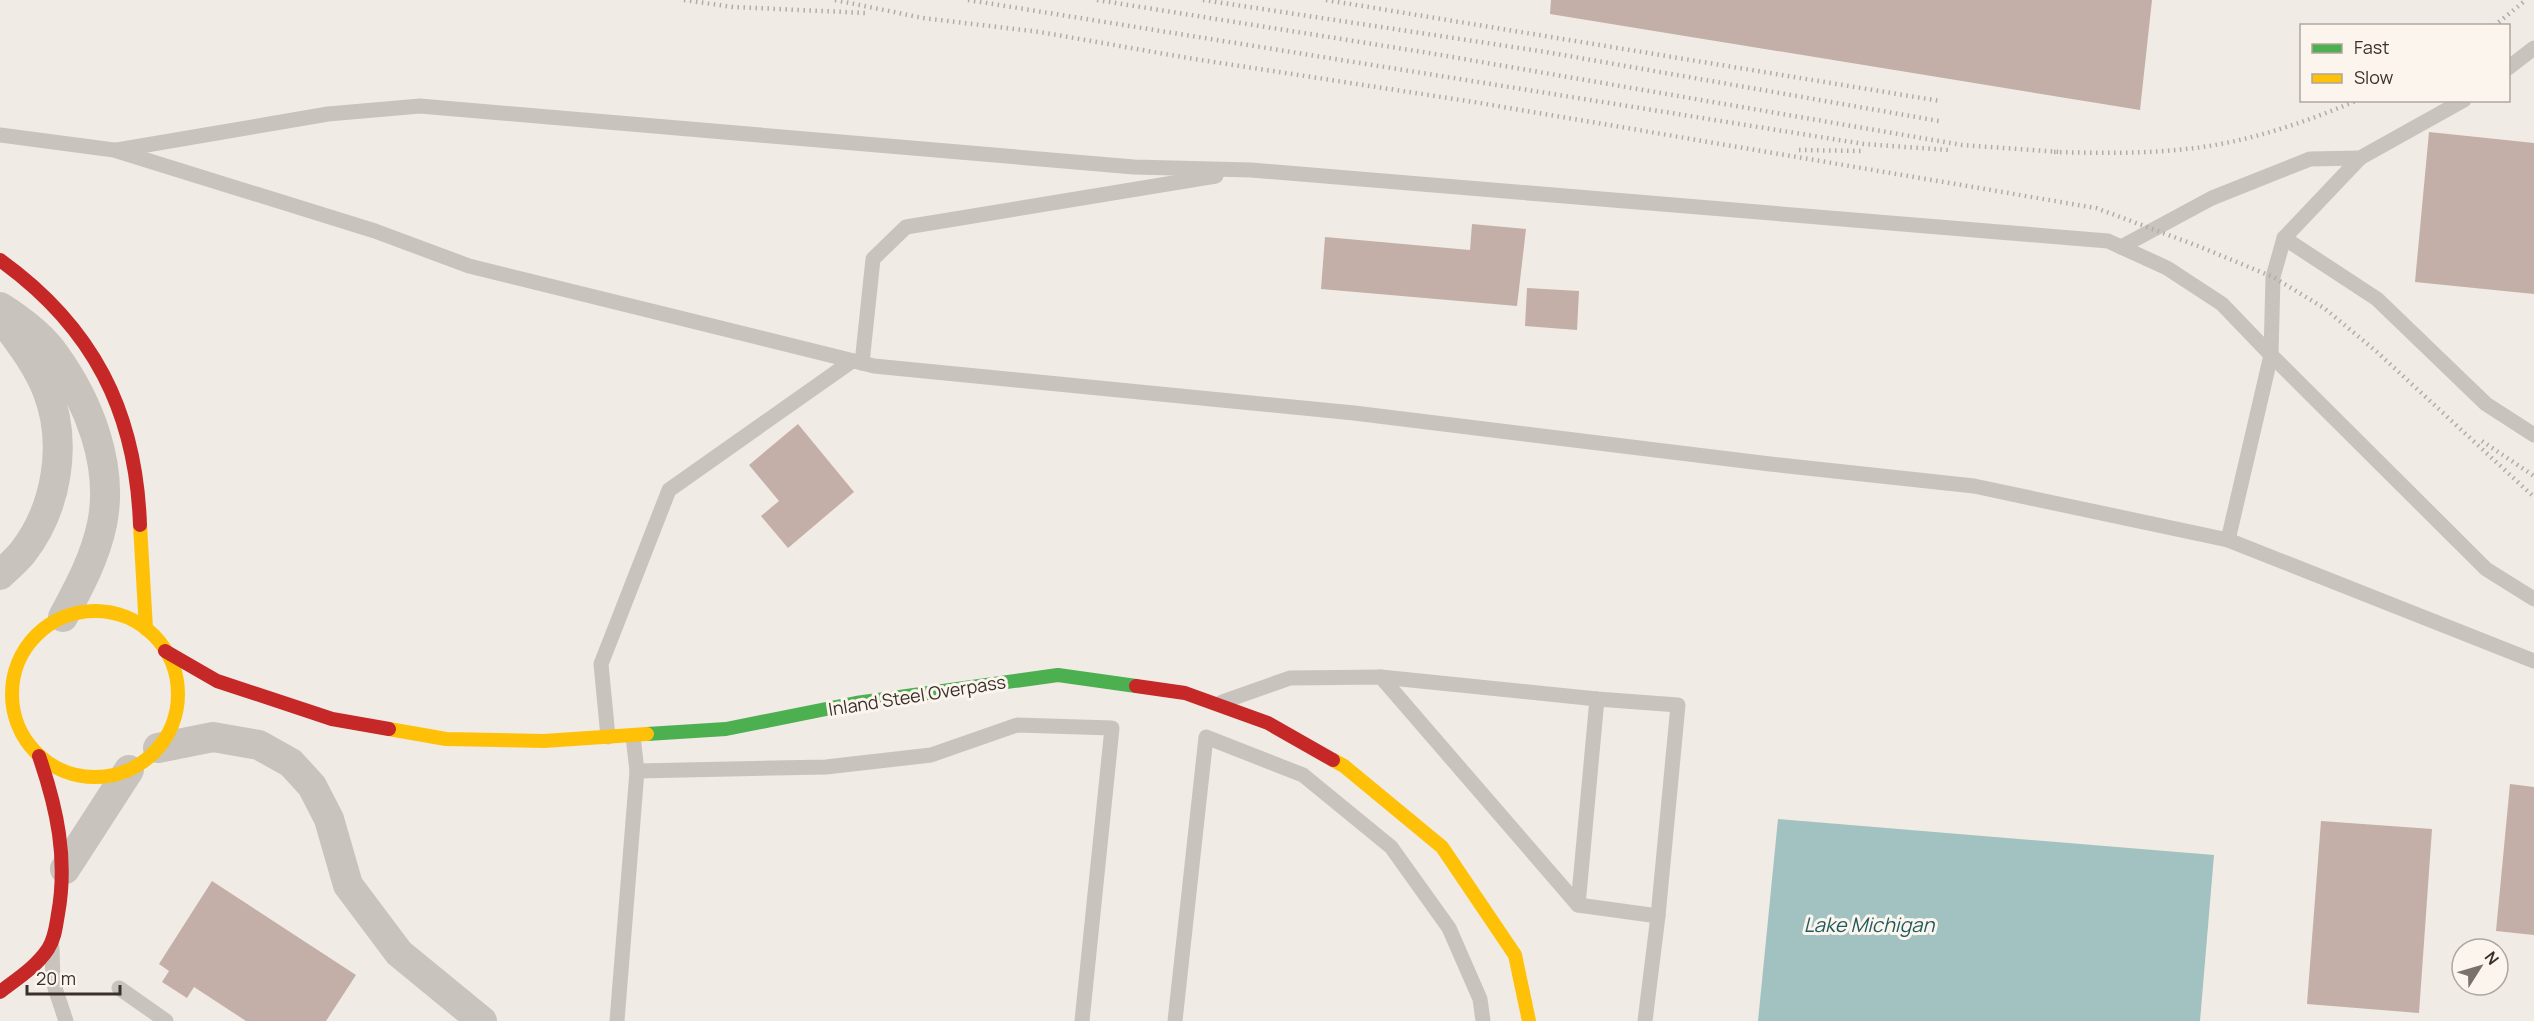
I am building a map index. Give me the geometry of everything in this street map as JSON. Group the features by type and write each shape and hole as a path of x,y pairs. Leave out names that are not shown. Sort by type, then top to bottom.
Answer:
{"street":[{"path":"0,260 34,285 66,320 90,352 111,391 128,432 137,482 140,591 146,629"},
{"path":"0,307 18,318 54,353 81,397 97,437 104,483 102,522 91,564 63,617"},
{"path":"0,319 31,358 48,391 56,428 57,460 54,489 41,523 22,552 0,575"},
{"path":"84,612 106,612 127,618 146,629 165,651 175,675 178,701 172,726 158,748 145,761 129,770 106,777 82,777 59,770 39,756 23,737 14,713 11,689 17,665 28,644 44,628 63,617 84,612"},
{"path":"9,644 28,644"},
{"name":"Inland Steel Overpass","path":"165,651 217,681 332,719 446,739 544,741 726,729 856,703 1058,675 1185,693 1268,723 1344,766 1442,847 1515,955 1529,1021"},
{"path":"0,708 14,713"},
{"path":"158,748 213,737 259,745 291,763 312,786 329,819 348,885 354,894 399,953 482,1021"},
{"path":"0,992 38,960 52,941 62,896 65,869 59,823 39,756"},
{"path":"65,869 129,770"}],"lane":[{"path":"2510,66 2534,48"},
{"path":"2228,540 2271,355 2273,277 2284,238 2360,158 2460,102"},
{"path":"114,150 328,114 420,106 1134,167 1251,170 2108,241 2167,268 2222,304 2486,569 2534,599"},
{"path":"0,135 114,150 375,231 469,266 857,362 1354,414 1974,486 2228,540 2534,661"},
{"path":"2121,247 2212,198 2310,159 2360,158"},
{"path":"608,737 601,664 669,490 857,362 873,260 906,227 1251,170"},
{"path":"2284,238 2377,299 2486,404 2534,435"},
{"path":"1381,677 1578,905 1658,916"},
{"path":"1216,704 1290,678 1381,677 1678,705 1658,916 1645,1021"},
{"path":"1578,905 1597,699"},
{"path":"637,771 826,767 931,755 1017,725 1112,728 1082,1021"},
{"path":"617,1021 637,771 633,736"},
{"path":"1175,1021 1206,737 1303,775 1391,847 1449,928 1480,999 1483,1021"},
{"path":"52,941 53,982 66,1021"},
{"path":"119,988 166,1021"}],"water":[{"name":"Lake Michigan","path":"1778,819 2214,855 2200,1021 1758,1021"}],"building":[{"path":"1551,0 2152,0 2140,110 1550,14"},
{"path":"2429,132 2534,143 2534,294 2415,282"},
{"path":"1472,224 1526,229 1517,306 1321,289 1325,237 1470,250"},
{"path":"1527,288 1579,291 1577,330 1525,326"},
{"path":"798,424 854,492 788,548 761,516 779,501 749,465"},
{"path":"2510,784 2534,787 2534,935 2496,931"},
{"path":"2321,821 2432,829 2419,1013 2307,1004"},
{"path":"212,881 356,975 326,1021 246,1021 194,987 187,998 162,982 169,971 159,964"}],"railway":[{"path":"684,0 733,7 866,13"},
{"path":"835,0 923,18 1040,32 1188,58 1474,102 2096,208 2273,277 2324,308 2377,352 2534,497"},
{"path":"968,0 1864,144 1948,150"},
{"path":"1097,0 1429,53 1962,145 2060,152"},
{"path":"1203,0 1546,52 1939,121"},
{"path":"1326,0 1940,101"},
{"path":"2496,24 2526,0"},
{"path":"2054,152 2170,151 2208,146 2274,131 2353,102"},
{"path":"1799,150 1862,151"},
{"path":"2482,441 2534,476"}],"traffic: fast":[{"path":"647,734 726,729 856,703 1058,675 1136,686"}],"traffic: slow":[{"path":"140,525 146,629"},
{"path":"95,611 127,618 141,625 153,636 164,648 171,662 178,694 171,726 164,740 153,752 141,763 127,770 95,777 63,770 49,763 37,752 26,740 19,726 12,694 19,662 26,648 37,636 49,625 63,618 95,611"},
{"path":"389,729 446,739 544,741 647,734"},
{"path":"1333,760 1344,766 1442,847 1515,955 1529,1021"}],"traffic: jam":[{"path":"0,260 33,286 61,314 84,343 103,375 130,445 137,484 140,525"},
{"path":"165,651 217,681 332,719 389,729"},
{"path":"1136,686 1185,693 1268,723 1333,760"},
{"path":"0,992 26,972 48,949 57,923 62,873 59,834 56,814 39,756"}]}
